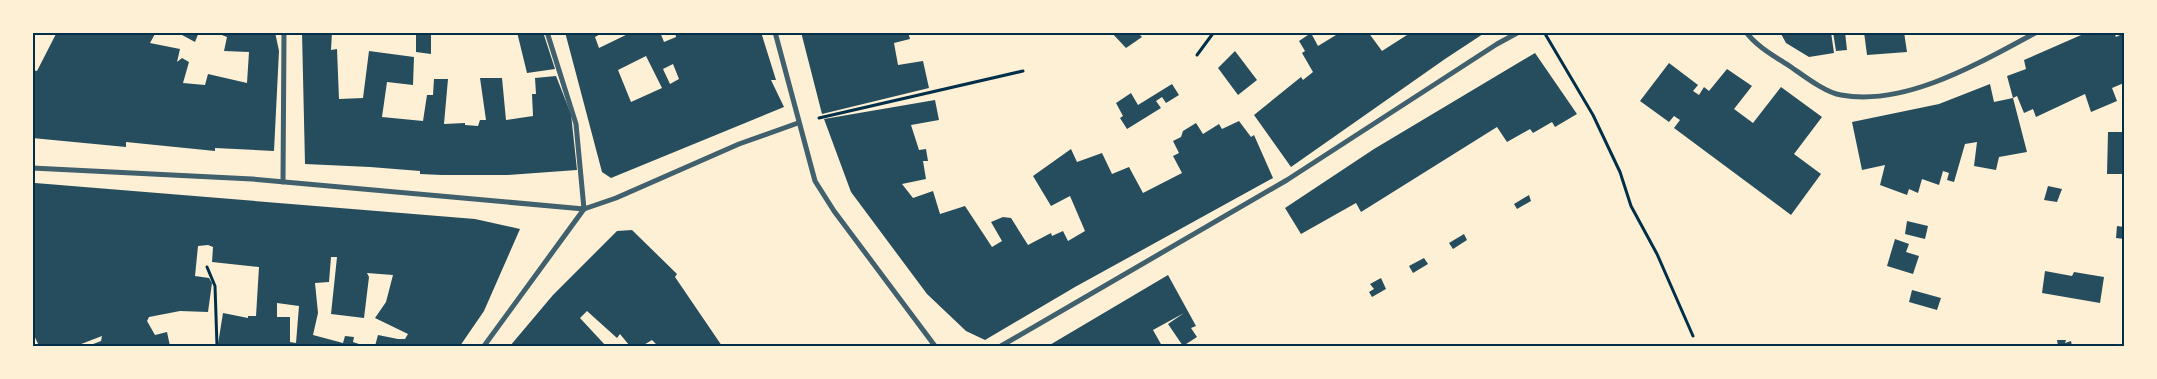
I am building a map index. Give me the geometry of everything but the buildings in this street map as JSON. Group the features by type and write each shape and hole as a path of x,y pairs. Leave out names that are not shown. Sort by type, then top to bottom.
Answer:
{"street":[{"path":"283,182 284,32"},
{"path":"484,346 584,210 576,124 547,32"},
{"path":"774,32 815,181 834,211 934,346"},
{"path":"1001,346 1287,180 1497,44 1519,32"},
{"path":"1746,32 1779,59 1839,95 1878,97 1921,87 1974,65 2037,32"},
{"path":"32,168 283,182 584,210 739,144 798,123"}],"path":[{"path":"1197,55 1214,32"},
{"path":"1544,32 1593,115 1620,172 1631,206 1657,254 1693,336"},
{"path":"798,123 1024,71"},
{"path":"207,267 215,286 217,346"}]}
